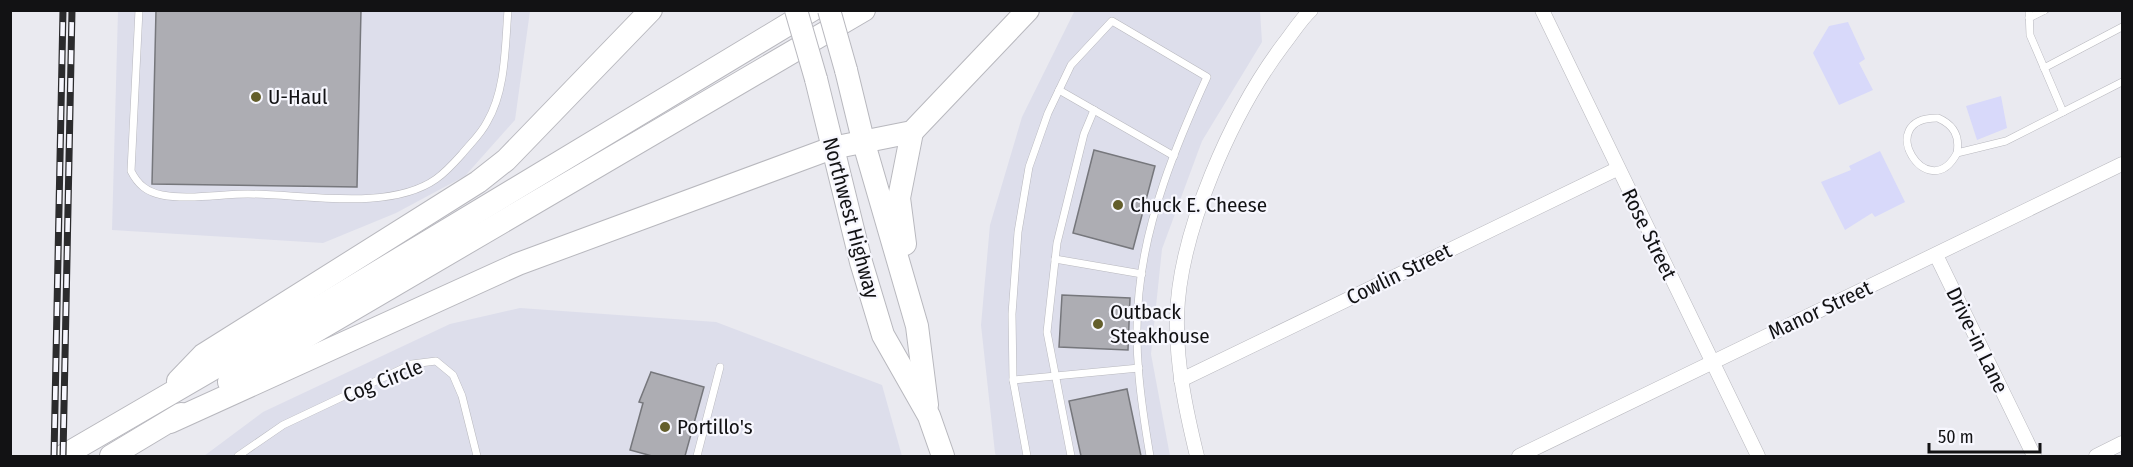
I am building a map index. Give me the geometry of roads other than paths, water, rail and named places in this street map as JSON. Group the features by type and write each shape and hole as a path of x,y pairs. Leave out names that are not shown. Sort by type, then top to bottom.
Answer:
{"main road":[{"path":"158,401 203,355 437,209 506,160 651,10"},
{"name":"Northwest Highway","path":"796,10 883,335 929,416 944,456"},
{"path":"63,456 321,306 812,10"},
{"name":"Northwest Highway","path":"829,10 863,140 917,326 929,416"},
{"path":"111,456 170,422 222,386 864,10"},
{"path":"170,422 322,354 484,277 832,148 863,140 887,139 912,132 1028,10"},
{"path":"912,132 900,198 917,326"}],"street":[{"path":"1197,456 1181,380 1177,317 1184,259 1197,215 1241,108 1265,69 1311,10"},
{"name":"Rose Street","path":"1542,10 1617,169 1758,456"},
{"name":"Manor Street","path":"1519,456 2122,164"},
{"name":"Cowlin Street","path":"1181,380 1617,169"},
{"name":"Drive-in Lane","path":"1936,255 2034,456"},
{"path":"2096,456 2122,442"}],"lane":[{"path":"139,10 131,171 144,189 164,195 250,194 356,198 397,195 429,184 451,166 475,139 488,121 496,100 504,56 508,10"},
{"path":"2045,10 2029,14 2030,35 2063,112"},
{"path":"1027,456 1013,380 1012,314 1018,232 1029,167 1071,65 1113,21 1207,76 1174,156 1148,239 1142,274 1139,294 1139,368 1150,456"},
{"path":"2044,68 2122,27"},
{"path":"1957,153 1958,144 1953,128 1938,118 1920,121 1909,134 1908,152 1914,162 1926,169 1944,167 1957,153 2006,141 2122,82"},
{"path":"1059,90 1174,156"},
{"path":"1071,456 1047,332 1055,259 1084,134 1094,110"},
{"path":"1055,259 1142,274"},
{"name":"Cog Circle","path":"238,456 283,425 412,364 436,360 453,375 462,396 477,456"},
{"path":"697,456 720,367"},
{"path":"1013,380 1139,368"}],"railway":[{"path":"54,456 63,10"},
{"path":"63,456 72,10"}],"place":[{"name":"U-Haul","path":"256,97"},
{"name":"Chuck E. Cheese","path":"1118,205"},
{"name":"Outback Steakhouse","path":"1098,324"},
{"name":"Portillo's","path":"665,427"}]}
